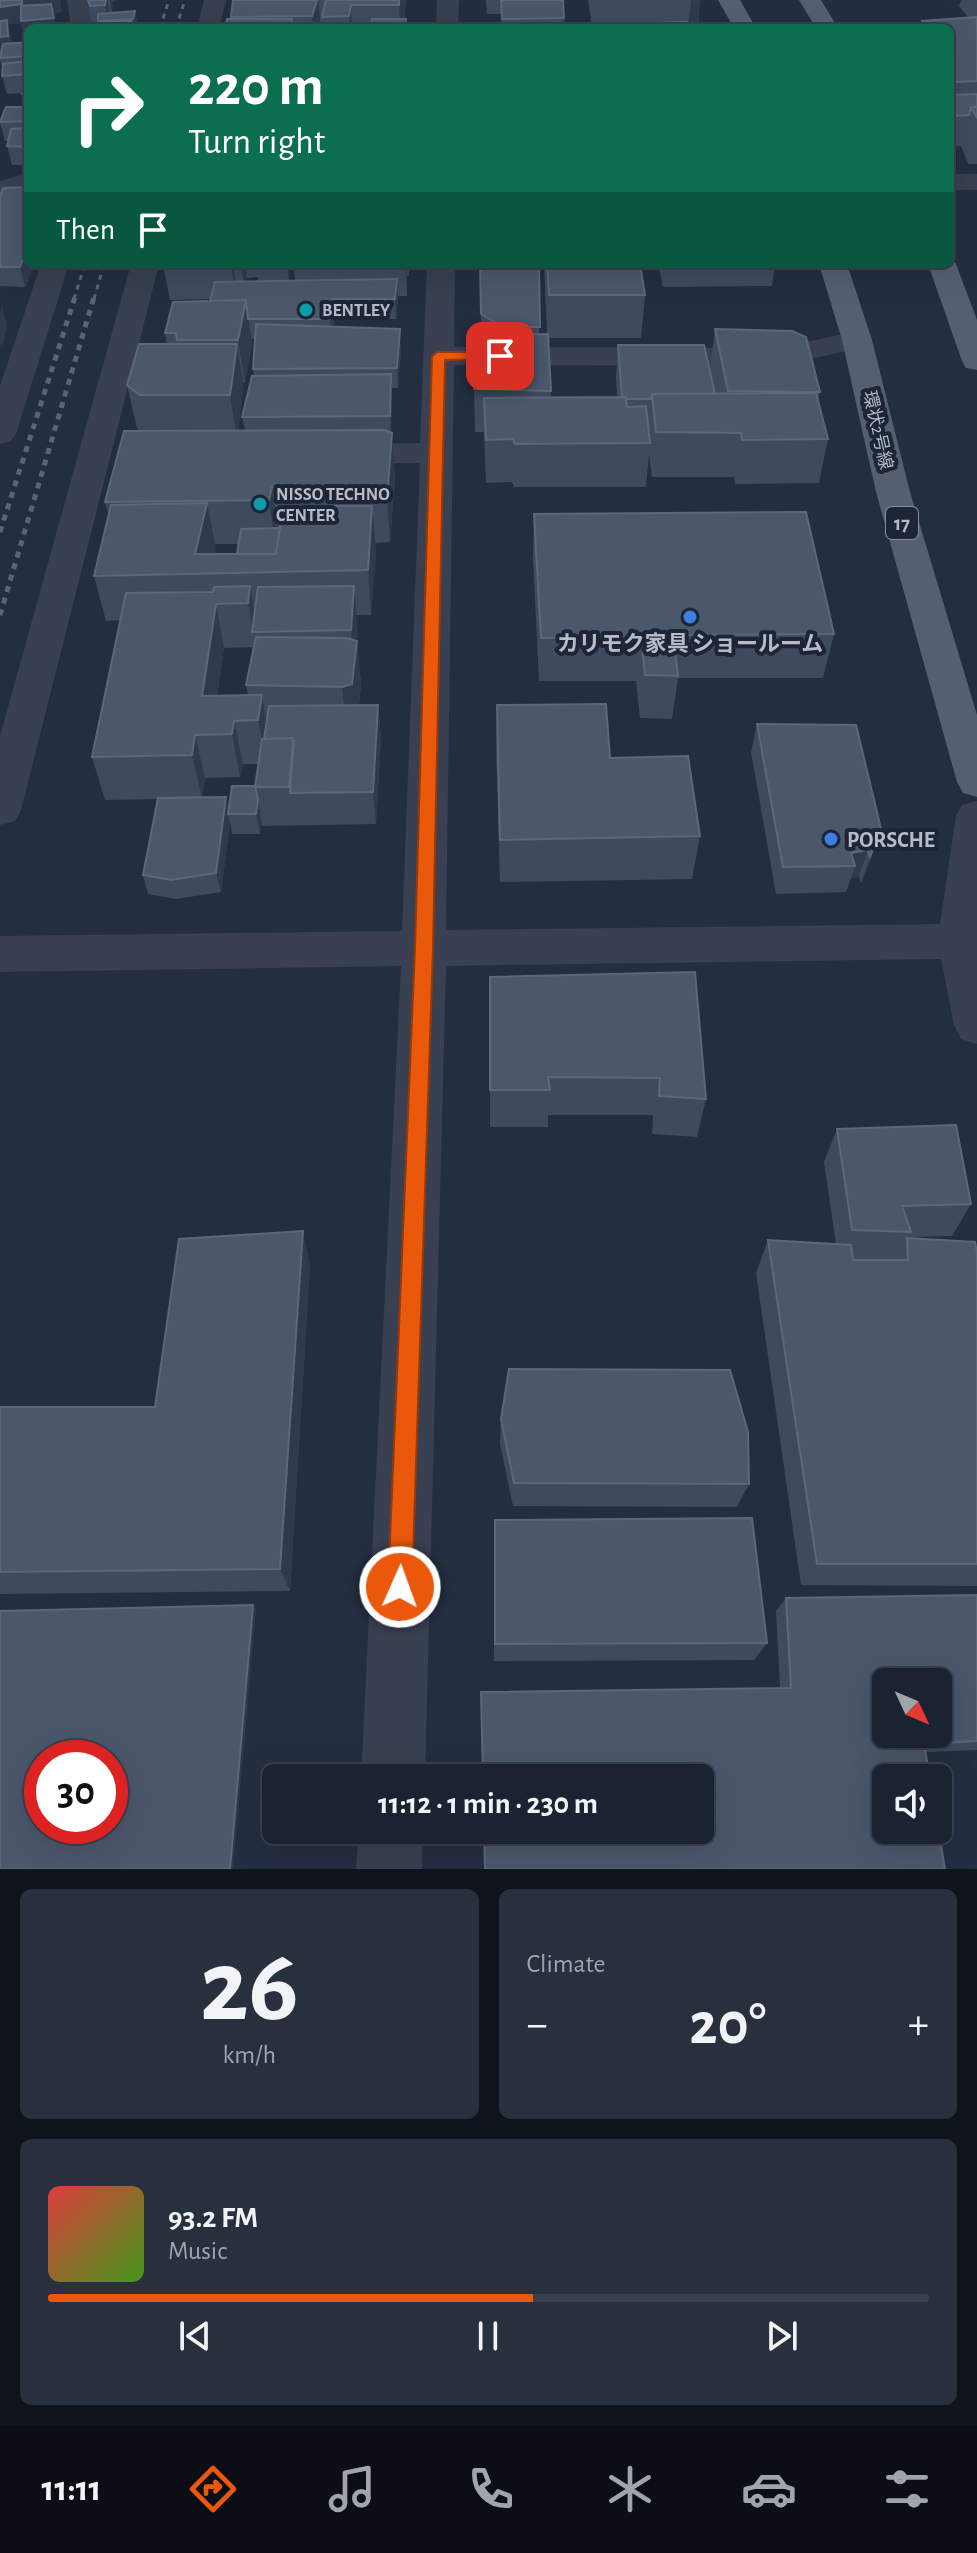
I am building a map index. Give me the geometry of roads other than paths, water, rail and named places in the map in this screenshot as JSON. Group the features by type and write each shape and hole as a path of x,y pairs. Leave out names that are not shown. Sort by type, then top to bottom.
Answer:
{"main road":[{"path":"729,0 743,24"},
{"path":"810,0 825,24"},
{"name":"環状2号線","path":"834,268 857,340 893,492 977,782"},
{"path":"943,268 977,361"}],"street":[{"path":"78,0 81,24"},
{"path":"209,24 215,0"},
{"path":"447,24 448,0"},
{"path":"0,190 24,182"},
{"path":"954,182 977,182"},
{"path":"0,434 54,268"},
{"path":"0,810 110,455 144,268"},
{"path":"394,1764 424,948 441,268"},
{"path":"438,356 779,357 857,340"},
{"path":"312,454 436,453"},
{"path":"977,816 959,941 977,1025"},
{"path":"0,954 959,941"},
{"path":"389,1869 390,1844"}],"railway":[{"path":"161,24 169,0"},
{"path":"177,24 185,0"},
{"path":"74,299 84,268"},
{"path":"94,299 103,268"},
{"path":"0,532 75,297"},
{"path":"0,615 94,297"}],"place":[{"name":"BENTLEY","path":"306,310"},
{"name":"NISSO TECHNO CENTER","path":"260,504"},
{"name":"カリモク家具 ショールーム","path":"690,617"},
{"name":"PORSCHE","path":"831,839"}]}
